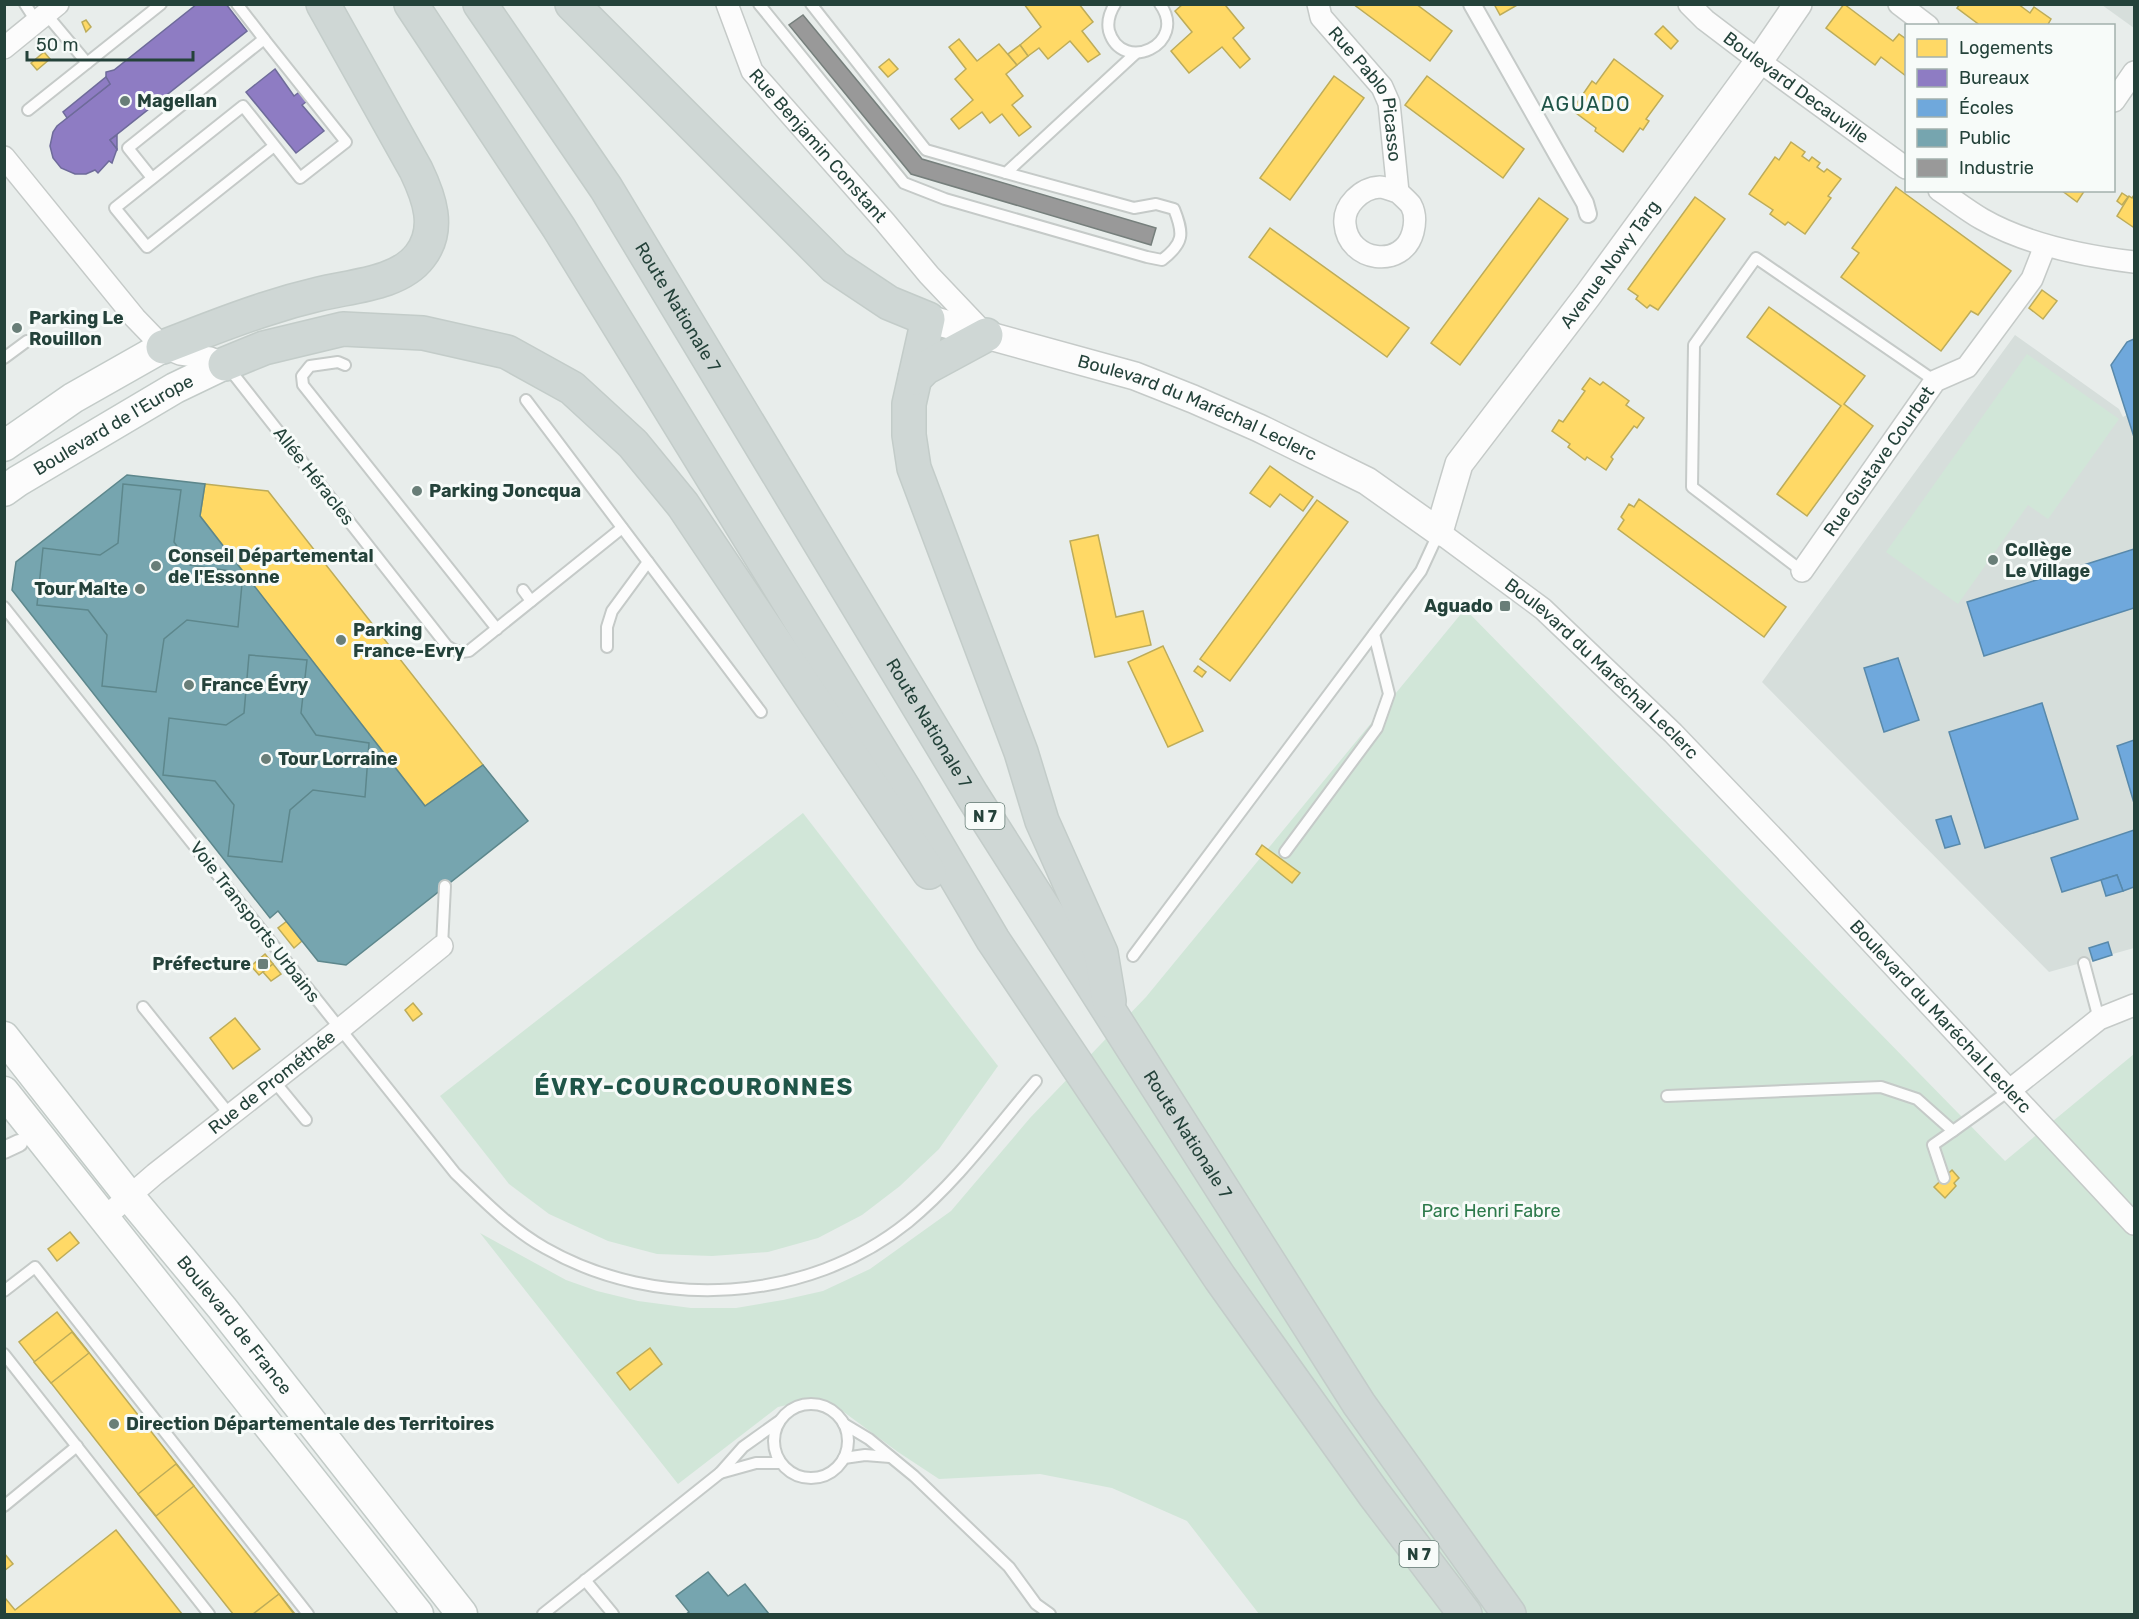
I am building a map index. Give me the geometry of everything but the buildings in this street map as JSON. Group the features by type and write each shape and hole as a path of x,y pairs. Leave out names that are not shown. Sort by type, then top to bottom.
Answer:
{"main road":[{"path":"4,446 73,398 163,347 266,309 378,281 401,272 419,257 428,242 432,224 427,192 324,4"},
{"name":"N 7","path":"411,4 566,238 898,780 993,940 1220,1278 1374,1494 1465,1614"},
{"name":"Route Nationale 7","path":"480,4 606,188 972,795 1359,1404 1509,1614"},
{"path":"572,4 835,267 889,303 928,319 909,404 909,435 914,468 1022,752 1042,821 1101,953 1111,1014"},
{"path":"225,364 264,348 343,329 423,333 507,352 572,388 633,444 683,505 957,915 993,940"},
{"path":"915,378 925,368 986,335"},
{"name":"Boulevard de l'Europe","path":"4,492 175,388 225,364"},
{"name":"Boulevard de France","path":"4,1038 129,1196 222,1308 462,1614"},
{"name":"Boulevard de France","path":"4,1092 418,1614"}],"street":[{"name":"Rue Benjamin Constant","path":"727,4 752,71 929,275 986,335"},
{"name":"Rue Pablo Picasso","path":"1318,4 1321,17 1382,87 1389,103 1398,192"},
{"path":"1472,4 1557,154 1588,214"},
{"name":"Boulevard Decauville","path":"1689,4 1705,20 1905,167"},
{"name":"Avenue Nowy Targ","path":"1439,532 1459,464 1588,295 1760,61 1798,4"},
{"path":"1899,4 1925,24"},
{"path":"4,48 41,11"},
{"path":"2115,100 2134,72"},
{"path":"4,157 135,318 163,347 180,354 210,358 225,364"},
{"path":"1942,192 1983,220 2045,246 2134,262"},
{"name":"Rue Gustave Courbet","path":"1802,572 1935,381 1967,367 2032,279 2045,246"},
{"path":"928,319 929,275"},
{"name":"Boulevard du Maréchal Leclerc","path":"928,319 1135,376 1259,428 1366,481 1543,609 1673,733 2134,1224"},
{"name":"Rue de Prométhée","path":"104,1218 442,946"},
{"path":"2010,1090 2099,1019 2134,1005"}],"lane":[{"path":"28,110 161,4"},
{"path":"237,4 346,142 300,178 243,106 115,208 147,248 274,146"},
{"path":"759,4 904,183 945,199 1147,257 1162,260 1177,249 1182,228 1174,209 1156,204 1134,208 926,150 811,4"},
{"path":"1115,4 1109,15 1110,33 1120,47 1136,53"},
{"path":"1006,173 1136,53 1153,48 1165,35 1166,18 1160,4"},
{"path":"41,11 87,63"},
{"path":"152,178 128,148 264,39"},
{"path":"1802,572 1692,488 1694,345 1756,258 1935,381"},
{"path":"4,358 27,341"},
{"path":"345,365 338,362 310,366 302,376 303,385 496,629 622,528"},
{"name":"Allée Héracles","path":"225,364 447,646 458,652 469,651 496,629"},
{"path":"526,400 761,712"},
{"path":"1133,956 1421,571 1439,532"},
{"path":"607,647 606,627 612,611 648,562"},
{"path":"523,590 531,601"},
{"name":"Voie Transports Urbains","path":"4,607 455,1173 507,1221 544,1248 582,1266 626,1280 671,1288 726,1291 777,1285 825,1271 867,1251 942,1193 1036,1081"},
{"path":"1285,852 1377,728 1389,694 1374,634"},
{"path":"442,946 445,886"},
{"path":"2084,963 2099,1019"},
{"path":"143,1007 230,1115"},
{"path":"274,1081 306,1120"},
{"path":"1667,1096 1881,1087 1917,1099 1953,1131"},
{"path":"1944,1178 1933,1145 2010,1090"},
{"path":"4,1291 35,1267 308,1614"},
{"path":"4,1354 209,1614"},
{"path":"543,1614 720,1473 743,1447 778,1422 791,1409 804,1404 818,1404 834,1412 844,1424 869,1439 914,1476 1009,1567 1036,1609 1050,1614"},
{"path":"778,1422 773,1441 776,1455 780,1463 794,1475 805,1478 815,1478 835,1470 844,1458 848,1439 844,1424"},
{"path":"4,1506 77,1446"},
{"path":"844,1458 865,1455 890,1457"},
{"path":"720,1473 756,1463 780,1463"},
{"path":"585,1580 613,1614"}],"shaded area":[{"path":"2102,5 2134,5 2134,28"},
{"name":"Collège Le Village","path":"2015,335 2119,409 2123,417 2127,415 2134,437 2134,948 2049,972 1762,682"}],"green space":[{"path":"2027,354 2119,419 2048,519 2028,505 1958,604 1886,552"},
{"name":"Parc Henri Fabre","path":"1465,609 2005,1161 2134,1054 2134,1614 1259,1614 1187,1521 1112,1488 1040,1474 939,1479 837,1407 805,1401 778,1407 678,1484 480,1233 566,1280 597,1291 638,1301 691,1308 736,1308 783,1300 823,1291 870,1269 951,1211 1030,1118 1146,997"},
{"path":"803,813 998,1066 939,1149 900,1186 862,1215 818,1238 768,1252 712,1256 657,1254 608,1241 549,1214 509,1184 440,1096"}],"place":[{"name":"Magellan","path":"125,101"},
{"name":"Parking Le Rouillon","path":"17,328"},
{"name":"Parking Joncqua","path":"417,491"},
{"name":"Collège Le Village","path":"1993,560"},
{"name":"Conseil Départemental de l'Essonne","path":"156,566"},
{"name":"Tour Malte","path":"140,589"},
{"name":"Aguado","path":"1505,606"},
{"name":"Parking France-Evry","path":"341,640"},
{"name":"France Évry","path":"189,685"},
{"name":"Tour Lorraine","path":"266,759"},
{"name":"Préfecture","path":"263,964"},
{"name":"Direction Départementale des Territoires","path":"114,1424"}],"district":[{"name":"AGUADO","path":"1586,104"},
{"name":"ÉVRY-COURCOURONNES","path":"694,1087"}]}
